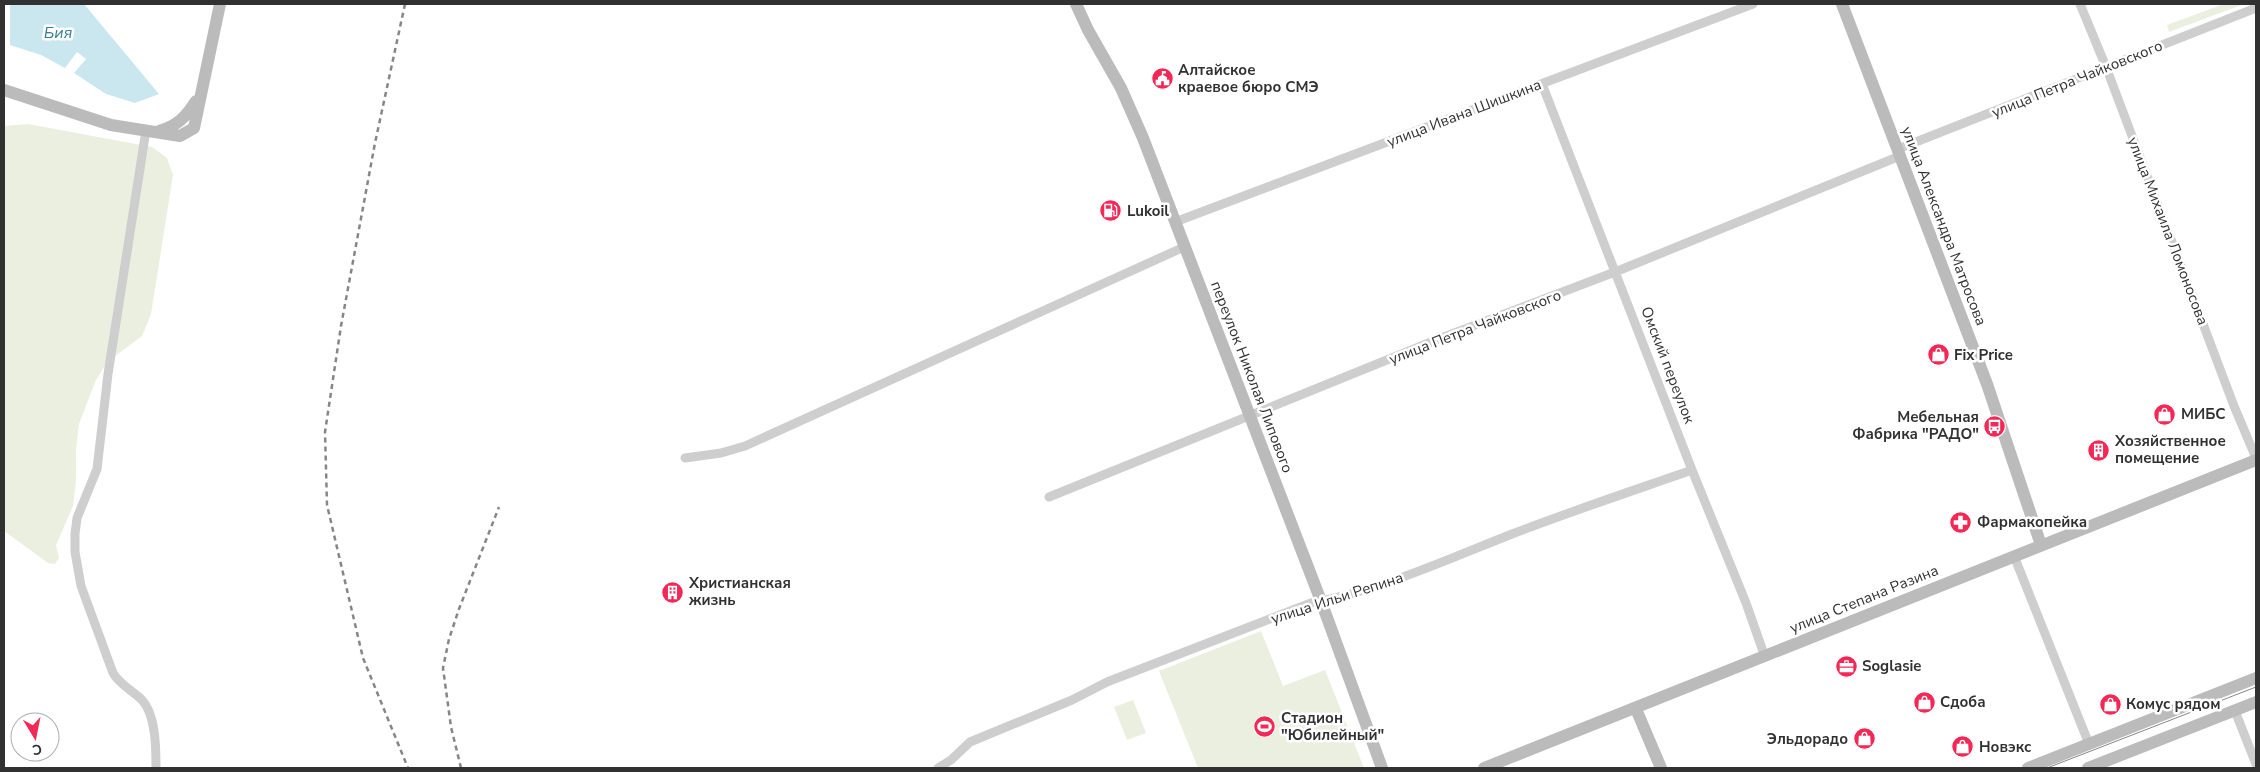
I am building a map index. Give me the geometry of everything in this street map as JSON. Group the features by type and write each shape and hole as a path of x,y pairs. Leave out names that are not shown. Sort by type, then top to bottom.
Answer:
{"street":[{"path":"4,90 111,125 152,130 172,127 186,116 201,95 220,4"},
{"name":"переулок Николая Липового","path":"1076,4 1088,30 1121,88 1175,222 1321,601 1382,768"},
{"name":"улица Ивана Шишкина","path":"1175,222 1753,4"},
{"name":"улица Александра Матросова","path":"1842,4 1986,384 2042,545"},
{"name":"улица Михаила Ломоносова","path":"2080,4 2106,67 2234,406 2256,459"},
{"name":"улица Петра Чайковского","path":"1049,497 1436,340 1615,272 1899,152 2256,8"},
{"name":"Омский переулок","path":"1542,84 1692,470 1746,602 1765,657"},
{"path":"152,130 108,374 97,469 78,518 75,543 81,586 114,673 117,679 141,699 149,713 156,742 156,768"},
{"path":"685,458 721,453 752,443 1184,247"},
{"name":"улица Степана Разина","path":"1484,768 1636,709 2014,556 2153,503 2256,459"},
{"name":"улица Ильи Репина","path":"938,768 951,760 970,742 1072,700 1107,682 1311,603 1335,599 1422,571 1521,531 1692,470"},
{"path":"2014,556 2089,744"},
{"path":"2028,768 2256,678"},
{"path":"2226,690 2256,764"},
{"path":"2088,768 2256,702"},
{"path":"1636,709 1661,768"}],"green space":[{"path":"2224,4 2244,4 2169,32 2167,25"},
{"path":"28,124 152,147 167,158 173,175 151,314 142,336 107,362 95,382 79,424 73,506 56,545 59,558 55,564 48,563 4,531 4,126"},
{"name":"Стадион \"Юбилейный\"","path":"1261,631 1283,686 1325,670 1364,768 1198,768 1159,671"},
{"path":"1133,700 1146,733 1127,740 1114,707"}],"water":[{"name":"Бия","path":"10,4 84,4 159,94 135,103 106,94 74,73 86,59 77,52 65,68 41,55 10,45"}],"tram line":[{"path":"2047,768 2256,687"}],"railway":[{"path":"405,4 375,143 341,326 325,432 327,505 363,658 408,768"},
{"path":"461,768 451,727 443,668 449,639 459,609 499,507"}],"place":[{"name":"Алтайское краевое бюро СМЭ","path":"1162,79"},
{"name":"Lukoil","path":"1111,211"},
{"name":"Fix Price","path":"1938,355"},
{"name":"МИБС","path":"2165,414"},
{"name":"Мебельная Фабрика \"РАДО\"","path":"1995,426"},
{"name":"Хозяйственное помещение","path":"2099,450"},
{"name":"Фармакопейка","path":"1961,522"},
{"name":"Христианская жизнь","path":"673,592"},
{"name":"Soglasie","path":"1846,666"},
{"name":"Сдоба","path":"1924,702"},
{"name":"Комус рядом","path":"2110,704"},
{"name":"Стадион \"Юбилейный\"","path":"1265,727"},
{"name":"Эльдорадо","path":"1864,739"},
{"name":"Новэкс","path":"1963,747"}]}
